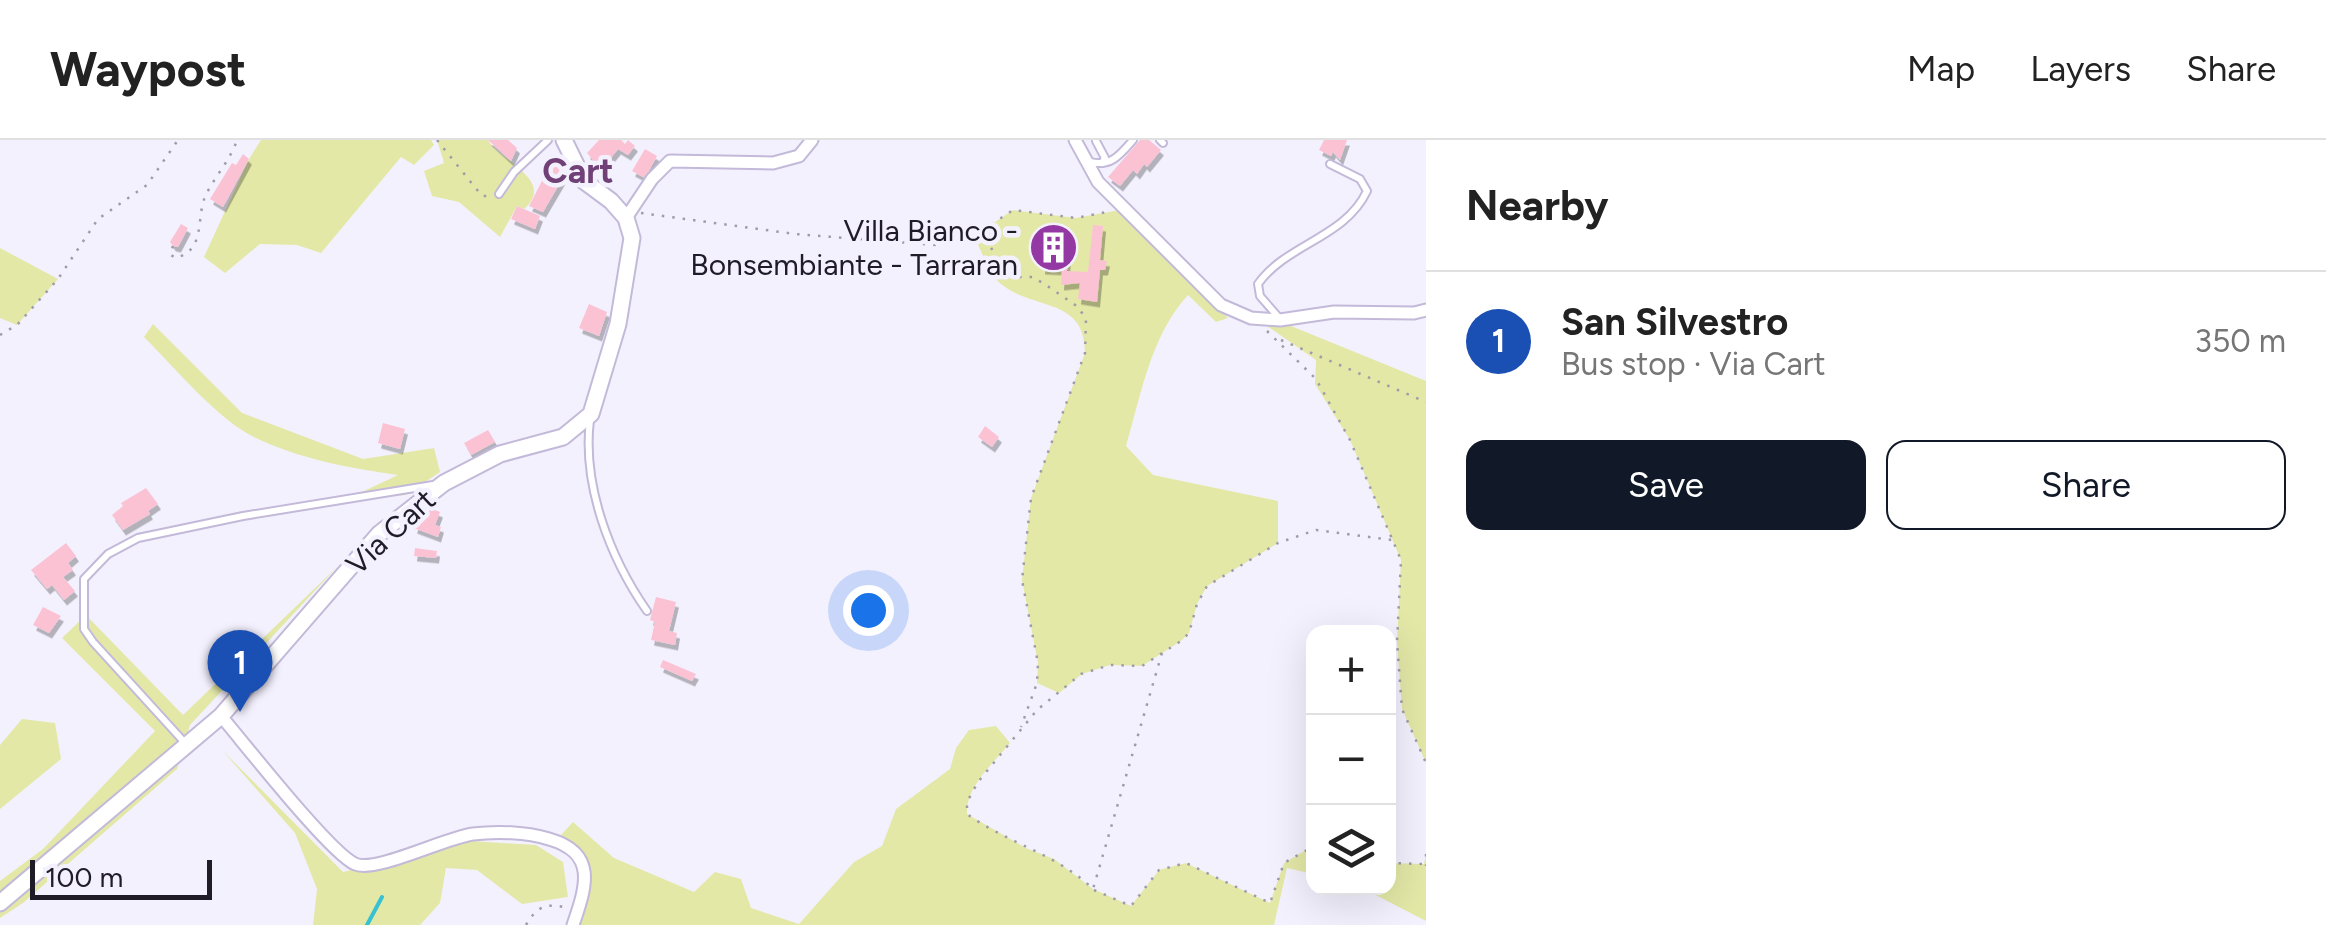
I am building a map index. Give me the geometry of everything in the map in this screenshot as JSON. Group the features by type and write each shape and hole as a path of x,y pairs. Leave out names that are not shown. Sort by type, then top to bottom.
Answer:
{"street":[{"path":"564,140 584,181 612,201 626,218 632,238 618,324 590,414"},
{"path":"626,218 670,160 773,163 799,156 814,140"},
{"path":"1075,140 1098,182 1221,305 1250,318 1280,320 1334,312 1426,310"},
{"name":"Via Cart","path":"0,904 221,716 379,534 444,483 500,454 563,438 590,414"},
{"path":"221,716 329,841 354,863 383,863 473,834 540,836 561,842 584,865 584,888 573,925"}],"lane":[{"path":"499,194 514,172 548,140"},
{"path":"1084,160 1100,164 1122,153 1133,140"},
{"path":"1096,142 1105,158 1100,164"},
{"path":"1280,320 1258,290 1262,277 1334,229 1367,191 1360,178 1330,164"},
{"path":"590,414 589,466 594,494 633,591 647,611"},
{"path":"187,745 84,629 84,579 108,554 138,538 444,483"}],"path":[{"path":"0,335 17,325 58,279 98,219 147,184 178,140"},
{"path":"173,246 170,254 175,258 192,247 201,228 205,198 237,140"},
{"path":"437,140 482,196 499,194"},
{"path":"626,218 641,214 935,245 974,236 1013,210 1076,218 1125,209"},
{"path":"974,236 990,246 1002,268 1018,277 1033,277 1052,288 1078,306 1086,319 1085,353 1031,498 1022,580 1038,664 1037,683 1018,732"},
{"path":"1250,318 1316,379 1350,440 1402,560 1397,642 1402,708 1426,763"},
{"path":"1275,338 1426,402"},
{"path":"1306,851 1284,863 1270,903 1186,863 1159,870 1131,906 1093,889 1054,860 967,814 966,802 1037,710 1082,674 1110,665 1142,666 1189,633 1206,586 1278,543 1316,530 1392,540"},
{"path":"1093,889 1162,653"},
{"path":"1396,863 1425,865 1426,854"},
{"path":"526,925 535,909 548,905 578,910"}],"green space":[{"path":"261,140 431,140 434,145 414,165 401,157 321,253 297,245 260,244 225,273 204,257"},
{"path":"437,140 488,140 530,180 534,189 532,199 524,209 517,206 500,237 459,202 432,196 424,171 444,163"},
{"path":"1125,209 1125,214 1228,318 1216,322 1188,295 1175,311 1149,366 1126,446 1153,475 1278,501 1278,543 1207,586 1189,633 1181,641 1142,666 1110,665 1082,674 1059,693 1037,683 1038,663 1022,580 1031,498 1085,353 1083,335 1077,322 1067,314 1001,284 974,236 1013,210 1076,218"},
{"path":"0,248 58,279 17,325 0,318"},
{"path":"153,324 242,413 363,459 434,448 440,472 406,495 345,500 398,475 306,457 240,429 144,337"},
{"path":"1267,326 1291,326 1426,381 1426,763 1402,709 1397,642 1401,560 1350,440 1315,384 1316,360"},
{"path":"337,567 190,725 177,769 23,903 0,918 0,881 43,849 155,731 62,638 86,615 183,715"},
{"path":"22,719 55,723 61,759 0,809 0,745"},
{"path":"996,726 1010,743 976,785 967,814 1026,848 1054,859 1093,889 1131,906 1159,870 1186,863 1270,903 1284,863 1306,850 1306,872 1287,868 1274,925 575,925 590,864 561,835 573,822 614,858 694,892 715,872 741,879 751,908 799,924 854,862 882,846 896,809 950,769 956,748 969,730"},
{"path":"222,750 343,872 471,841 536,845 563,862 568,897 522,904 477,870 446,868 440,903 420,925 313,925 317,889 295,833"},
{"path":"1426,854 1426,921 1376,895 1396,895 1396,863 1424,864"}],"building":[{"path":"488,140 508,140 517,148 511,161"},
{"path":"599,140 621,140 625,144 628,140 635,146 628,155 618,149 601,170 587,153"},
{"path":"1140,140 1149,140 1161,150 1147,167 1144,164 1137,174 1133,170 1120,186 1108,177"},
{"path":"1324,140 1347,140 1340,160 1333,152 1331,156 1319,150"},
{"path":"645,149 657,156 645,178 632,171"},
{"path":"243,154 249,159 223,207 210,199 232,163 236,165"},
{"path":"556,154 571,164 543,212 529,206"},
{"path":"517,206 540,216 535,229 511,219"},
{"path":"181,224 188,228 178,247 173,246 170,242"},
{"path":"1093,225 1103,226 1100,260 1107,261 1105,270 1100,270 1097,302 1078,299 1080,283 1061,285 1062,270 1042,269 1045,229 1060,230 1062,253 1068,253 1067,271 1088,272"},
{"path":"589,304 607,312 599,336 579,328"},
{"path":"383,423 405,429 400,449 378,443"},
{"path":"985,426 999,437 992,447 978,437"},
{"path":"488,430 495,442 471,455 464,443"},
{"path":"146,488 158,504 148,511 150,514 123,530 112,515 123,506 121,503"},
{"path":"430,508 440,512 435,525 441,527 438,537 414,528 420,513 427,515"},
{"path":"66,543 76,556 68,563 73,570 63,577 75,591 64,600 52,585 47,589 31,570"},
{"path":"415,548 437,551 436,558 414,556"},
{"path":"656,597 676,602 669,631 677,633 675,645 651,640 655,622 650,620"},
{"path":"43,607 61,616 49,633 33,625"},
{"path":"663,660 696,674 692,681 660,667"}],"waterway":[{"path":"367,925 382,897"}],"place":[{"name":"Villa Bianco - Bonsembiante - Tarraran","path":"1053,248"},
{"name":"San Silvestro","path":"240,712"}],"district":[{"name":"Cart","path":"578,171"}]}
